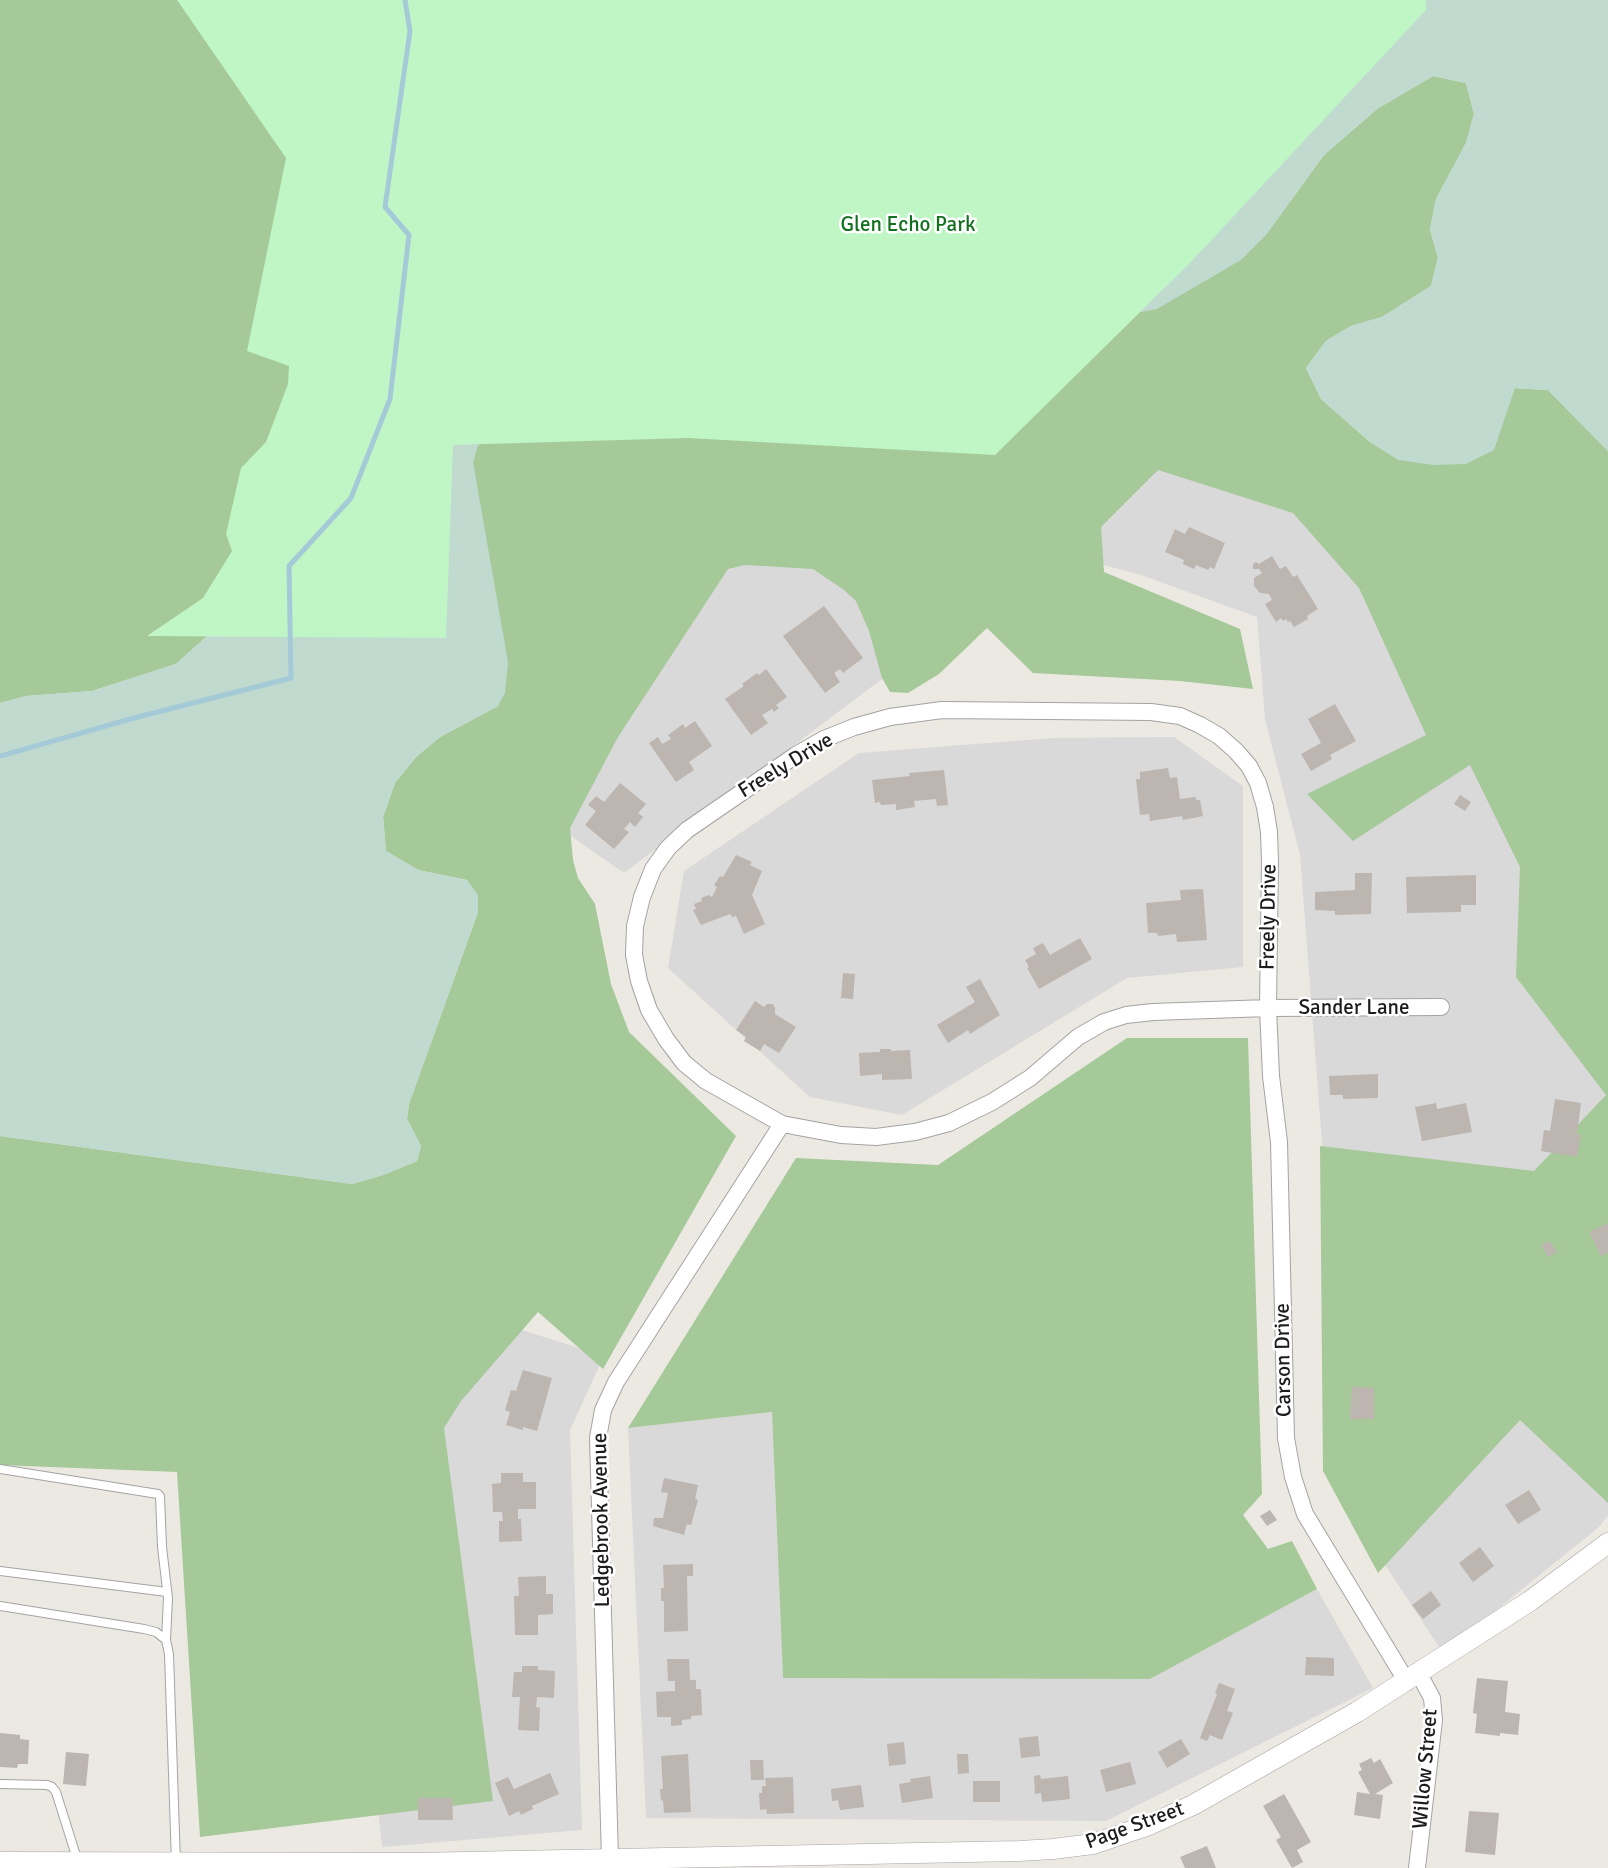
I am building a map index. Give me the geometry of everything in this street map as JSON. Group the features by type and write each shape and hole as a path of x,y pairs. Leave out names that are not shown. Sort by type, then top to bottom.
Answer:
{"street":[{"name":"Freely Drive","path":"942,710 1150,712 1180,716 1200,724 1219,736 1249,766 1258,783 1265,807 1270,861 1268,1008 1126,1015 1104,1022 1078,1037 1030,1078 992,1102 949,1123 915,1132 876,1137 841,1135 782,1124 706,1081 684,1063 649,1010 639,981 634,955 635,926 642,897 653,869 668,848 687,830 796,755 854,727 890,717 942,710"},
{"name":"Sander Lane","path":"1268,1008 1441,1007"},
{"name":"Carson Drive","path":"1268,1008 1271,1076 1279,1142 1286,1438 1293,1477 1305,1514 1413,1678"},
{"name":"Ledgebrook Avenue","path":"610,1859 598,1438 603,1410 625,1368 782,1124"},
{"name":"Page Street","path":"0,1862 247,1866 1019,1851 1093,1844 1149,1825 1194,1805 1357,1712 1530,1601 1608,1543"},
{"name":"Willow Street","path":"1413,1678 1432,1698 1434,1720 1417,1868"}],"lane":[{"path":"0,1469 158,1494 162,1499 162,1547 167,1592 165,1640 169,1654 164,1865"},
{"path":"0,1571 167,1592"},
{"path":"0,1606 144,1629 156,1632 165,1640"},
{"path":"0,1784 52,1787 84,1864"}],"shaded area":[{"path":"1126,446 1370,524 1608,1004 1608,1515 1599,1527 1443,1653 1368,1539 1325,1182 1300,855 1265,719 1257,617 1141,575 1085,560"},
{"path":"763,517 918,652 624,873 546,819"},
{"path":"1174,737 1243,786 1243,967 1127,978 902,1115 810,1097 668,968 684,871 859,753 1053,738"},
{"path":"456,1309 604,1356 570,1430 582,1830 382,1847 374,1771"},
{"path":"772,1412 783,1677 1150,1679 1317,1589 1373,1688 1106,1821 646,1818 628,1428"}],"green space":[{"path":"0,0 252,0 315,93 318,391 218,626 176,664 92,691 26,696 0,703"},
{"name":"Glen Echo Park","path":"177,0 1426,0 1426,10 1191,262 995,455 688,438 453,445 446,638 147,636 203,598 232,551 226,534 241,468 266,442 288,384 289,366 247,351 286,158"},
{"path":"1364,0 1608,0 1608,451 1548,390 1515,388 1494,450 1466,464 1433,465 1399,460 1370,442 1321,399 1306,368 1326,341 1351,326 1382,317 1431,286 1438,258 1430,230 1436,199 1466,143 1474,114 1466,83 1433,76 1377,109 1324,155 1265,236 1241,260 1157,309 1125,315"},
{"path":"1433,76 1466,83 1474,114 1466,143 1436,199 1430,230 1438,258 1431,286 1382,317 1351,326 1326,341 1306,368 1321,399 1370,442 1399,460 1514,388 1548,390 1608,451 1608,1503 1520,1420 1378,1573 1323,1471 1320,1146 1534,1171 1606,1095 1516,977 1520,867 1470,765 1353,841 1307,794 1426,735 1359,588 1293,513 1158,470 1101,527 1104,572 1240,629 1253,689 1180,681 1033,673 987,628 939,674 908,693 890,692 882,678 869,631 856,601 844,590 813,569 745,565 728,569 618,737 570,828 573,860 578,878 595,904 611,984 629,1032 736,1136 603,1369 538,1312 461,1401 444,1428 493,1801 200,1837 177,1472 0,1465 0,1136 352,1184 383,1175 417,1161 421,1146 407,1119 409,1104 478,912 467,880 418,870 386,851 383,817 395,783 416,757 440,737 498,706 473,462 477,447 504,409 1265,236 1324,155 1377,109"},
{"path":"504,409 477,447 473,462 508,662 505,693 498,706 440,737 416,757 395,783 383,817 386,851 418,870 467,880 478,895 478,912 409,1104 407,1119 421,1146 417,1161 383,1175 352,1184 0,1136 0,703 26,696 92,691 176,664 218,626 282,530"},
{"path":"1127,1038 1248,1038 1262,1494 1243,1515 1268,1549 1292,1541 1317,1589 1150,1679 783,1678 772,1412 628,1428 796,1158 938,1165"}],"building":[{"path":"1189,527 1225,543 1214,569 1210,567 1208,570 1196,565 1194,569 1183,564 1184,560 1165,552 1175,529 1185,534"},
{"path":"1272,556 1280,569 1286,566 1293,577 1297,575 1318,609 1307,616 1308,619 1294,627 1286,619 1283,621 1281,618 1276,622 1265,604 1272,600 1269,594 1260,593 1254,586 1254,578 1262,573 1259,569 1253,569 1253,564 1256,562 1259,564"},
{"path":"824,606 863,658 843,673 840,669 834,673 840,682 825,693 783,636"},
{"path":"766,669 787,697 776,705 779,708 774,712 772,709 762,715 768,723 751,735 725,699 744,686 742,684 757,673 759,675"},
{"path":"1335,704 1356,741 1330,755 1332,759 1311,771 1301,754 1321,743 1308,719"},
{"path":"695,721 712,746 689,762 694,770 676,782 649,743 658,737 662,744 671,739 668,735 683,724 685,728"},
{"path":"1168,768 1170,778 1177,777 1180,799 1196,797 1196,800 1200,800 1203,816 1183,820 1182,816 1150,821 1149,814 1140,815 1136,779 1140,779 1140,772"},
{"path":"944,770 948,805 937,806 936,799 914,801 915,807 896,810 896,804 875,803 872,780 910,776 909,773"},
{"path":"620,783 646,804 638,813 643,817 635,827 630,822 624,829 629,832 614,849 585,825 596,811 588,805 596,796 604,802"},
{"path":"1460,795 1471,802 1465,811 1454,804"},
{"path":"736,855 752,862 750,865 762,871 752,895 765,924 744,934 736,916 732,917 730,914 701,925 693,910 696,909 694,904 702,901 701,898 709,895 712,897 717,887 714,885 720,876 723,877"},
{"path":"1355,873 1372,873 1371,914 1335,915 1335,911 1315,910 1315,892 1355,890"},
{"path":"1476,875 1476,905 1461,905 1461,912 1407,913 1406,877"},
{"path":"1203,889 1207,940 1177,942 1176,934 1158,936 1157,933 1148,933 1146,903 1181,900 1180,890"},
{"path":"1080,938 1092,959 1039,989 1025,960 1036,954 1033,948 1043,943 1050,955"},
{"path":"843,973 855,974 853,999 841,998"},
{"path":"980,979 1000,1015 970,1034 968,1030 948,1043 937,1025 975,1002 966,987"},
{"path":"755,1001 764,1007 767,1004 773,1004 775,1014 796,1027 779,1053 764,1044 760,1051 744,1041 746,1037 736,1030"},
{"path":"880,1049 910,1050 912,1079 882,1080 882,1074 860,1076 859,1053 880,1052"},
{"path":"1378,1074 1378,1098 1343,1099 1343,1095 1330,1095 1329,1076"},
{"path":"1555,1099 1581,1103 1577,1134 1581,1135 1577,1157 1541,1151 1544,1130 1550,1131"},
{"path":"1436,1103 1437,1109 1466,1103 1472,1132 1422,1141 1415,1107"},
{"path":"1608,1223 1608,1253 1601,1256 1589,1232"},
{"path":"1549,1241 1557,1252 1548,1257 1541,1245"},
{"path":"523,1370 552,1378 537,1431 506,1425 510,1412 505,1410 511,1390 516,1391"},
{"path":"1352,1387 1374,1388 1374,1419 1350,1419"},
{"path":"501,1473 523,1473 523,1482 536,1482 536,1509 518,1509 522,1541 499,1542 499,1521 503,1521 502,1512 493,1512 492,1484 501,1483"},
{"path":"664,1478 698,1485 695,1499 698,1500 691,1525 687,1524 684,1535 653,1526 654,1518 663,1518 668,1493 661,1492"},
{"path":"1529,1490 1541,1510 1518,1524 1505,1505"},
{"path":"1270,1510 1277,1520 1267,1526 1260,1516"},
{"path":"1480,1547 1494,1566 1473,1582 1459,1563"},
{"path":"693,1564 693,1576 687,1576 688,1631 664,1632 664,1601 661,1601 661,1588 664,1588 663,1565"},
{"path":"546,1576 546,1594 553,1594 553,1614 538,1615 538,1635 515,1635 514,1596 519,1596 518,1577"},
{"path":"1431,1591 1441,1605 1423,1619 1412,1605"},
{"path":"1306,1657 1334,1658 1334,1676 1305,1675"},
{"path":"667,1659 689,1659 690,1680 696,1680 696,1689 701,1689 702,1715 682,1720 682,1725 671,1726 671,1717 657,1717 656,1692 675,1691 675,1681 668,1681"},
{"path":"522,1666 538,1666 538,1670 555,1671 554,1698 537,1697 536,1707 540,1708 539,1731 518,1730 520,1697 512,1697 514,1672 522,1672"},
{"path":"1477,1678 1508,1681 1505,1712 1520,1714 1518,1735 1500,1733 1500,1736 1475,1733 1477,1714 1473,1713"},
{"path":"1219,1683 1235,1689 1227,1711 1233,1713 1222,1740 1210,1735 1207,1741 1200,1738"},
{"path":"0,1733 20,1735 20,1739 29,1740 28,1764 18,1764 17,1768 0,1767"},
{"path":"1038,1736 1040,1756 1021,1758 1019,1738"},
{"path":"1181,1739 1190,1754 1167,1768 1158,1752"},
{"path":"904,1742 906,1764 889,1766 887,1744"},
{"path":"66,1752 89,1754 86,1786 63,1784"},
{"path":"688,1754 691,1812 664,1813 660,1789 663,1789 661,1756"},
{"path":"957,1754 968,1754 969,1773 958,1774"},
{"path":"1371,1758 1374,1763 1380,1759 1393,1783 1375,1794 1383,1795 1380,1819 1354,1815 1357,1792 1370,1794 1358,1772 1362,1770 1359,1764"},
{"path":"750,1760 763,1760 764,1780 751,1780"},
{"path":"1130,1762 1136,1784 1106,1792 1100,1770"},
{"path":"550,1773 559,1794 532,1806 533,1809 521,1815 519,1811 509,1816 495,1783 508,1777 514,1789"},
{"path":"1040,1775 1041,1779 1068,1776 1070,1799 1042,1802 1041,1793 1035,1794 1034,1776"},
{"path":"930,1776 933,1798 902,1803 899,1784 911,1782 910,1779"},
{"path":"793,1777 794,1813 767,1814 766,1809 760,1810 759,1793 762,1793 762,1786 766,1786 765,1778"},
{"path":"973,1781 1000,1781 1000,1802 973,1802"},
{"path":"861,1785 864,1807 840,1810 838,1800 832,1801 831,1789"},
{"path":"1284,1794 1311,1842 1297,1850 1303,1862 1292,1868 1276,1840 1281,1837 1263,1806"},
{"path":"418,1798 452,1798 453,1820 418,1820"},
{"path":"1469,1811 1499,1813 1495,1855 1465,1852"},
{"path":"1207,1846 1216,1868 1185,1868 1180,1857"}],"waterway":[{"path":"0,756 134,718 291,678 289,566 351,498 390,399 409,235 385,207 410,31 405,0"}]}
